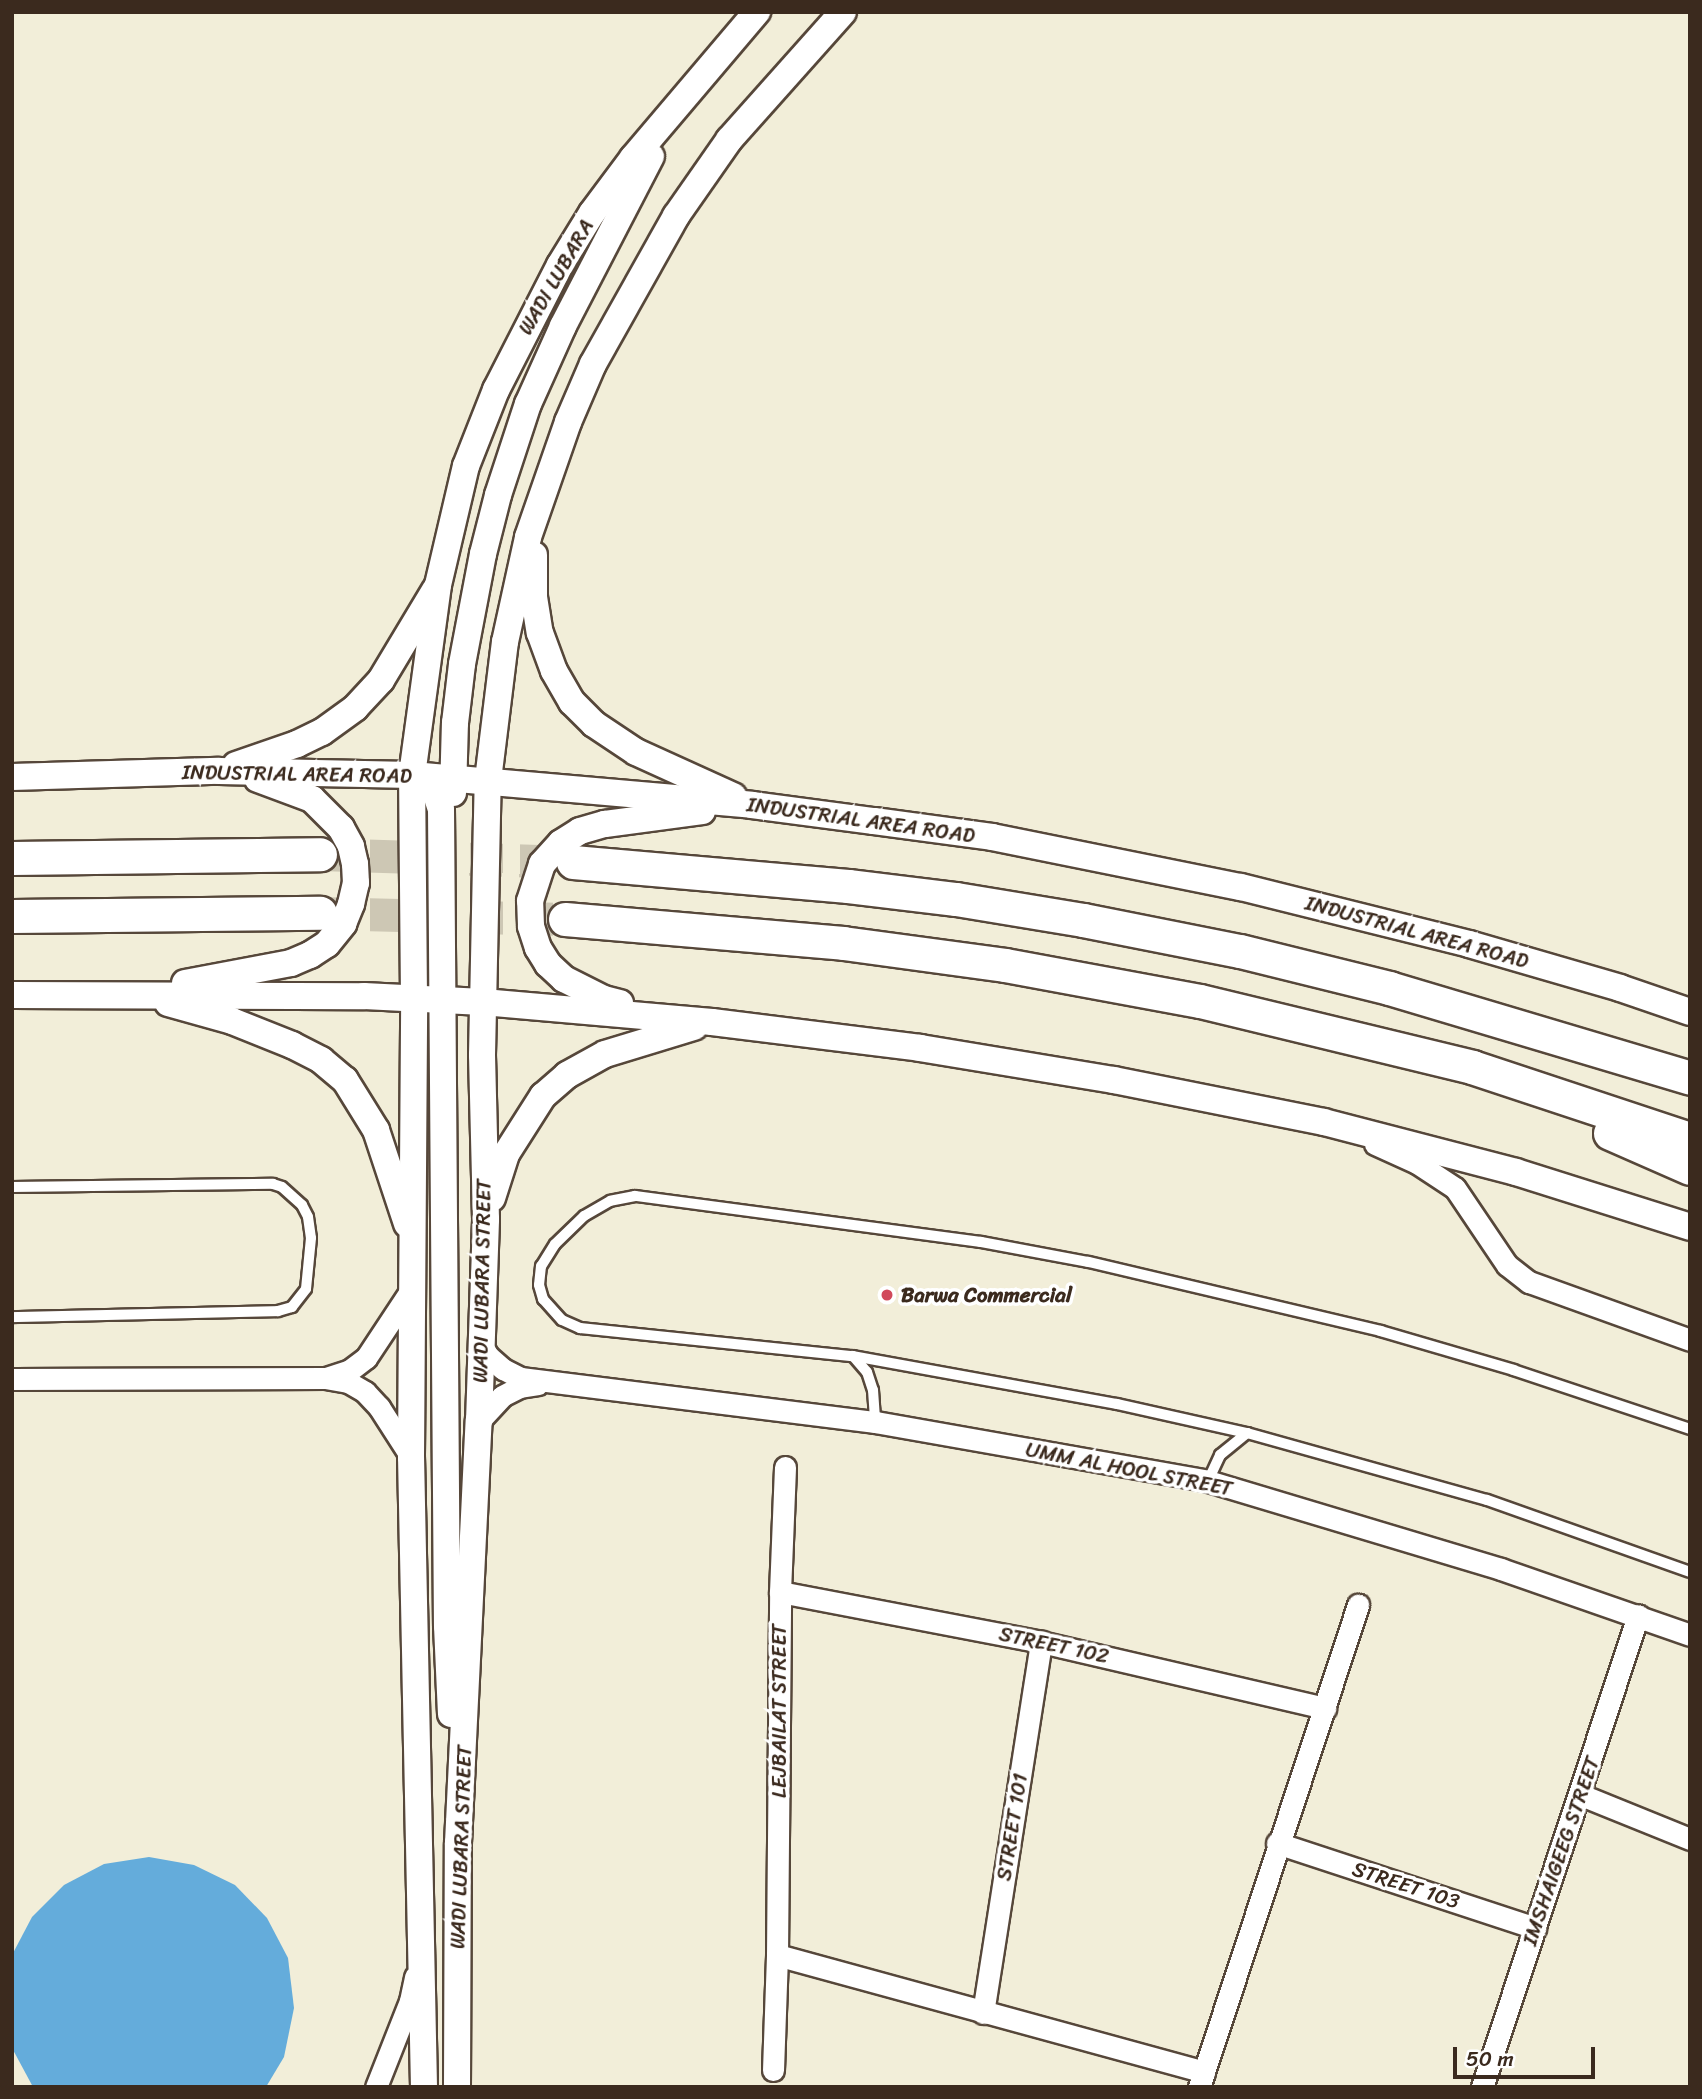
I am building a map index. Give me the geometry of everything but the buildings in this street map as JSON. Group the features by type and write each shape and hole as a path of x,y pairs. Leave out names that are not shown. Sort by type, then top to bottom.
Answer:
{"highway":[{"path":"12,858 320,854"},
{"path":"573,862 848,886 956,899 1083,920 1240,951 1389,988 1690,1078"},
{"path":"12,916 320,913"},
{"path":"565,919 843,943 1005,965 1200,1001 1472,1067 1690,1139"},
{"path":"1472,1067 1564,1115 1690,1168"}],"street":[{"name":"WADI LUBARA","path":"438,586 466,466 496,390 529,321 592,213 681,98 757,12"},
{"path":"752,804 636,752 594,724 572,702 554,671 540,633 534,597 534,560 546,481 593,364 676,216 729,140 843,12"},
{"path":"483,1002 463,992 454,977 453,778 462,664 481,565 498,495 524,417 564,326 681,98"},
{"name":"WADI LUBARA STREET","path":"458,2087 458,1843 480,1421 486,1219 483,1002 488,780 505,642 527,537 546,481"},
{"path":"219,771 297,744 322,732 355,708 381,680 408,631 438,586"},
{"name":"WADI LUBARA STREET","path":"424,2087 411,1457 414,999 412,775 438,586"},
{"path":"136,993 292,963 327,944 344,924 356,883 351,846 328,812 312,799 284,788 219,771"},
{"name":"INDUSTRIAL AREA ROAD","path":"12,777 219,771 412,775 752,804 992,838 1241,887 1482,948 1620,988 1690,1012"},
{"path":"412,775 429,782 440,802 444,1000 447,1626 458,1843"},
{"path":"712,1022 604,999 564,979 538,948 531,926 530,901 541,864 561,843 580,831 605,824 752,804"},
{"path":"136,993 264,1032 321,1060 345,1080 376,1130 393,1188 412,1236"},
{"path":"12,995 136,993 483,1002 712,1022 919,1048 1114,1080 1324,1122 1516,1172 1690,1227"},
{"path":"486,1219 506,1154 542,1096 582,1065 605,1054 712,1022"},
{"path":"1324,1122 1417,1163 1455,1188 1507,1265 1529,1282 1690,1340"},
{"path":"325,1378 349,1370 366,1358 411,1290"},
{"name":"UMM AL HOOL STREET","path":"481,1344 488,1356 503,1369 520,1378 875,1422 1208,1481 1489,1565 1690,1635"},
{"path":"12,1379 325,1378 348,1382 365,1392 411,1457"},
{"name":"UMM AL HOOL STREET","path":"480,1421 502,1396 520,1387 550,1382"},
{"name":"LEJBAILAT STREET","path":"773,2070 777,1955 780,1592 785,1467"},
{"name":"STREET 102","path":"780,1592 1041,1642 1325,1708"},
{"path":"777,1955 983,2013 1201,2079 1358,1605"},
{"name":"IMSHAIGEEG STREET","path":"1482,2087 1581,1795 1638,1615"},
{"name":"STREET 101","path":"983,2013 1041,1642"},
{"path":"1581,1795 1690,1839"},
{"path":"376,2087 415,1980 411,1934 418,1832"},
{"name":"STREET 103","path":"1277,1843 1535,1928"}],"lane":[{"path":"12,1186 273,1184 282,1187 302,1205 308,1217 311,1238 306,1289 292,1307 278,1311 12,1317"},
{"path":"1690,1429 1514,1370 1381,1331 1088,1262 981,1242 635,1196 610,1200 584,1216 555,1244 541,1266 539,1285 543,1299 562,1320 580,1328 853,1356 1117,1404 1247,1433 1487,1500 1690,1572"},
{"path":"853,1356 867,1373 873,1390 875,1422"},
{"path":"1208,1481 1220,1455 1247,1433"}],"water":[{"path":"149,1857 194,1865 235,1885 267,1918 288,1958 294,2008 284,2057 266,2087 33,2087 12,2048 12,1955 32,1917 64,1885 104,1864"}],"tunnel":[{"path":"320,854 573,862"},
{"path":"320,913 565,919"}],"place":[{"name":"Barwa Commercial","path":"887,1295"}]}
